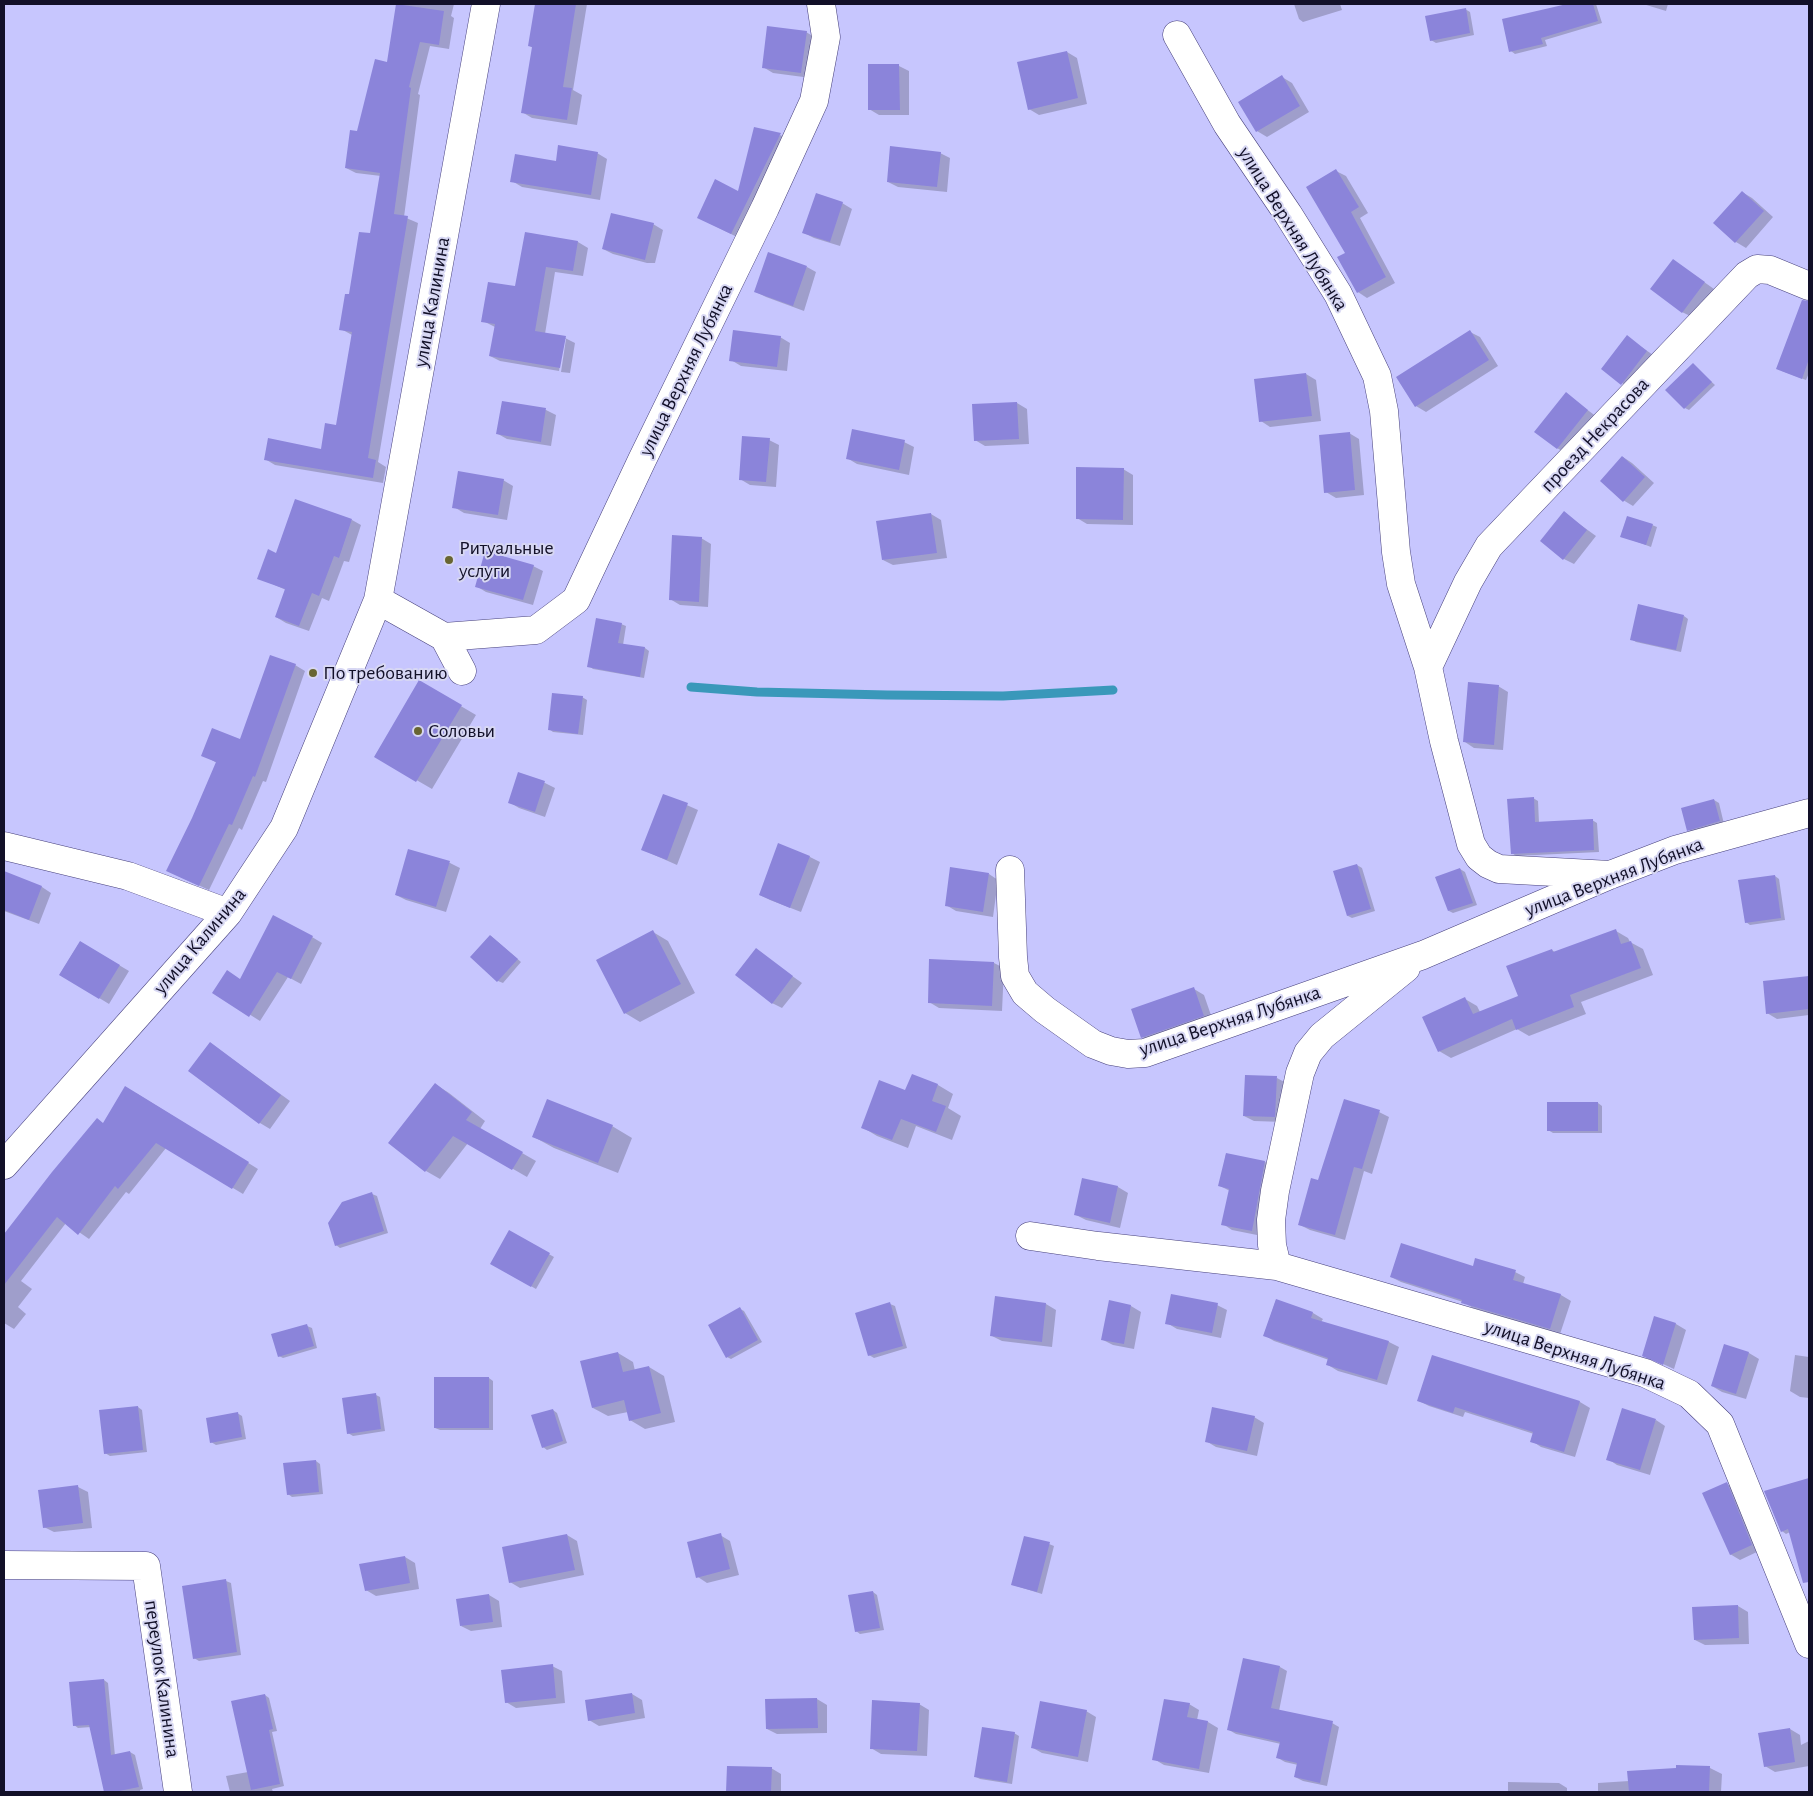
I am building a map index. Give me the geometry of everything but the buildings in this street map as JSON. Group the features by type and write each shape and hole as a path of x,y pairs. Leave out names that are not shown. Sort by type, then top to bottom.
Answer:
{"street":[{"name":"улица Калинина","path":"4,1165 228,913 284,828 378,600 486,4"},
{"name":"улица Верхняя Лубянка","path":"444,637 536,630 576,600 642,460 766,208 814,101 826,38 821,4"},
{"name":"улица Верхняя Лубянка","path":"1177,35 1226,124 1288,214 1338,294 1376,376 1384,411 1396,552 1401,584 1428,666 1446,750 1471,844 1479,857 1499,869 1610,875"},
{"name":"проезд Некрасова","path":"1428,666 1468,582 1489,546 1747,275 1758,269 1770,270 1809,286"},
{"path":"378,600 444,637 462,671"},
{"name":"улица Верхняя Лубянка","path":"1010,870 1012,957 1015,976 1025,993 1044,1010 1093,1044 1111,1051 1128,1054 1145,1053 1423,954 1610,875 1675,850 1809,813"},
{"path":"4,846 128,876 228,913"},
{"name":"улица Верхняя Лубянка","path":"1277,1266 1272,1245 1271,1220 1275,1192 1300,1073 1308,1053 1322,1036 1423,954"},
{"name":"улица Верхняя Лубянка","path":"1030,1236 1098,1246 1277,1266 1645,1373 1689,1394 1720,1424 1809,1644"},
{"name":"переулок Калинина","path":"4,1565 146,1566 178,1792"}],"waterway":[{"path":"691,687 757,692 1003,696 1113,690"}],"place":[{"name":"Ритуальные услуги","path":"449,560"},
{"name":"По требованию","path":"313,673"},
{"name":"Соловьи","path":"418,731"}]}
